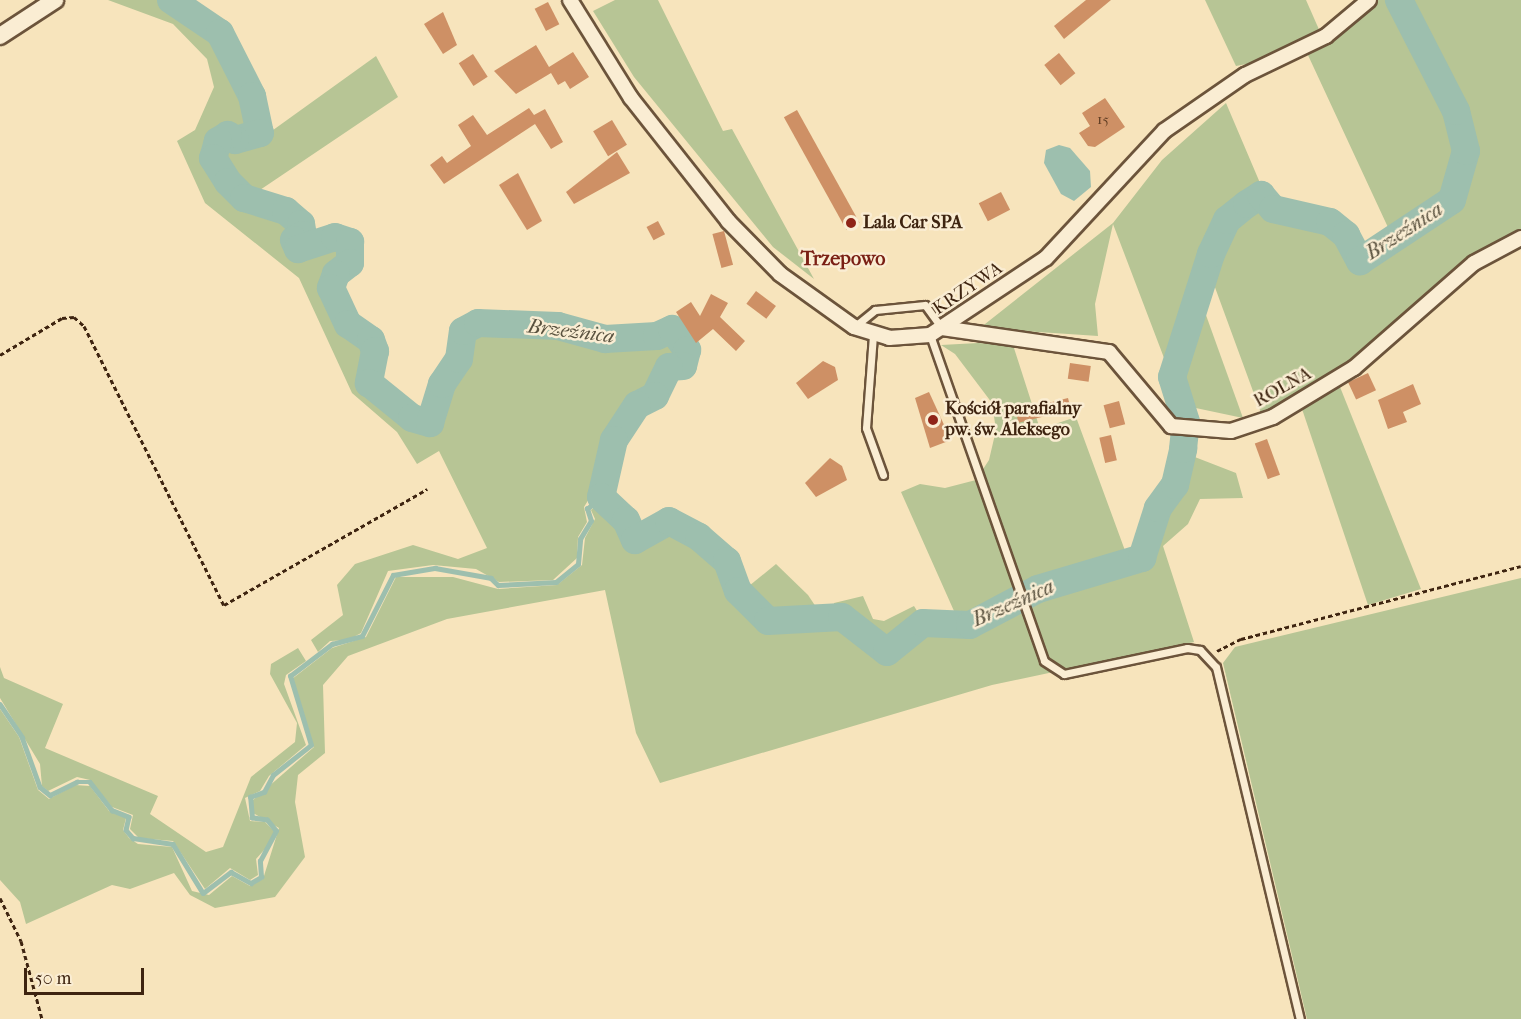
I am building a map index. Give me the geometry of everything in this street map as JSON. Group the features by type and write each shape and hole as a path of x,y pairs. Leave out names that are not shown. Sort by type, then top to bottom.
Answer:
{"street":[{"path":"0,36 55,0"},
{"name":"KRZYWA","path":"570,0 631,98 728,221 780,274 854,327 873,334 936,332 1046,258 1164,131 1245,75 1326,36 1369,0"},
{"name":"ROLNA","path":"936,332 1108,352 1174,426 1232,431 1273,417 1354,368 1474,263 1521,238"}],"lane":[{"path":"854,327 875,310 925,305 936,332 1018,588 1044,661 1064,674 1187,648 1209,658 1300,1019"},
{"path":"873,334 866,428 883,475"}],"path":[{"path":"0,355 63,318 74,317 84,326 224,604 427,489"},
{"path":"1209,658 1241,639 1521,566"},
{"path":"0,898 21,941 42,1019"}],"green space":[{"path":"108,0 160,0 216,36 235,66 258,131 217,137 209,157 244,202 284,215 300,230 291,239 293,249 321,249 335,240 348,246 348,261 335,271 328,287 343,324 368,343 371,356 364,382 410,422 435,426 446,385 463,360 465,334 476,328 558,329 608,343 676,336 684,351 680,362 665,368 652,394 633,403 608,441 603,476 584,507 587,522 578,537 577,558 553,580 499,582 476,569 433,565 388,571 361,633 348,640 330,641 318,652 311,640 343,615 337,585 355,564 413,545 458,559 487,548 439,451 417,464 397,432 352,393 299,278 205,203 177,141 195,130 214,87 207,59 173,24"},
{"path":"615,0 658,0 723,131 732,129 814,279 773,247 634,77 593,11"},
{"path":"1205,0 1306,0 1321,34 1273,59 1236,66"},
{"path":"1375,0 1393,0 1391,5 1415,36 1452,113 1460,147 1455,187 1446,201 1392,236 1307,53"},
{"path":"1404,0 1521,0 1521,234 1470,256 1335,372 1295,400 1261,413 1209,271 1230,221 1262,200 1275,215 1328,225 1360,264 1371,254 1399,245 1457,202 1467,180 1469,151 1460,110 1435,69 1431,48"},
{"path":"376,56 398,97 251,196 231,181 218,158 220,143 262,138"},
{"path":"1226,103 1263,190 1224,219 1205,259 1169,371 1113,224 1095,304 1098,336 980,328 1113,223 1162,160"},
{"path":"1202,304 1243,418 1191,407 1181,392 1177,380"},
{"path":"978,343 1013,345 1040,429 1076,417 1127,556 1032,581 975,619 958,620 901,492 920,484 945,488 976,480 989,460 996,430 992,403 955,354 941,345"},
{"path":"1338,382 1421,589 1368,605 1301,406"},
{"path":"1187,454 1236,473 1243,498 1200,499 1188,524 1163,546 1194,642 992,685 660,783 636,733 605,590 447,619 348,656 323,685 325,753 298,775 295,802 305,857 275,897 215,908 190,895 174,873 130,889 112,885 26,924 20,902 0,880 0,709 19,737 38,790 49,799 75,785 90,786 109,811 126,818 123,830 129,838 138,844 172,847 192,891 209,895 232,876 250,886 263,879 279,828 253,813 253,800 314,747 292,679 332,648 366,637 396,577 453,577 498,589 557,585 582,565 585,538 595,519 591,510 599,504 618,516 630,543 651,541 669,524 698,539 724,563 726,592 765,627 841,620 881,658 895,662 924,625 964,630 1063,585 1142,566 1156,545 1160,518 1178,491"},
{"path":"776,564 808,595 820,613 767,617 744,590"},
{"path":"1521,578 1521,1019 1307,1019 1223,663 1235,647"},
{"path":"863,596 873,619 884,621 914,606 922,619 887,648 871,641 843,613 833,612 834,603"},
{"path":"298,648 306,661 286,675 284,684 306,745 269,776 260,791 245,798 250,821 265,822 274,831 273,840 256,859 258,875 250,880 230,868 205,889 173,841 139,838 130,829 133,815 112,807 90,780 77,777 48,791 42,786 40,764 0,698 0,667 4,678 63,704 45,748 158,796 150,814 206,852 223,847 251,777 295,742 297,723 270,674 271,664"}],"shaded area":[{"path":"1059,145 1070,148 1090,171 1091,187 1074,201 1061,194 1044,163 1046,150"}],"building":[{"path":"1086,0 1111,0 1064,39 1054,26"},
{"path":"548,2 559,24 546,31 535,9"},
{"path":"443,12 457,45 443,54 424,24"},
{"path":"536,45 549,67 573,52 589,77 570,89 565,81 558,85 551,73 516,94 494,71"},
{"path":"1059,53 1075,73 1061,85 1044,65"},
{"path":"473,54 488,77 473,86 459,63"},
{"path":"1105,98 1125,127 1095,147 1088,146 1079,133 1090,126 1082,113"},
{"path":"529,108 534,115 545,109 563,142 551,149 535,124 444,184 430,165 442,156 447,163 471,146 458,125 473,115 487,135"},
{"path":"797,110 860,223 846,230 784,117"},
{"path":"612,120 627,145 608,156 593,131"},
{"path":"617,152 630,173 574,204 566,192"},
{"path":"518,173 542,221 527,230 499,185"},
{"path":"1001,192 1010,210 988,221 979,203"},
{"path":"658,221 665,234 654,240 647,227"},
{"path":"724,231 733,265 721,268 712,234"},
{"path":"756,291 776,306 766,319 746,304"},
{"path":"711,294 728,303 720,317 745,341 736,351 713,329 696,343 676,312 691,302 700,316"},
{"path":"823,361 835,367 838,380 808,399 796,383"},
{"path":"1070,363 1091,366 1089,382 1068,379"},
{"path":"1368,373 1376,390 1356,400 1348,382"},
{"path":"1413,384 1421,404 1403,412 1407,422 1388,429 1378,400"},
{"name":"Kościół parafialny pw. św. Aleksego","path":"929,392 951,440 930,448 915,398"},
{"path":"1068,398 1071,410 1019,423 1016,411"},
{"path":"1119,401 1125,424 1110,428 1104,405"},
{"path":"1111,435 1117,460 1105,463 1099,438"},
{"path":"1267,439 1280,475 1268,479 1255,443"},
{"path":"830,458 842,466 847,480 816,497 805,483"}],"waterway":[{"name":"Brzeźnica","path":"171,0 220,33 252,96 260,133 235,140 228,135 218,141 213,158 228,182 244,198 286,211 301,224 303,235 294,240 298,249 335,237 350,242 350,263 336,274 331,288 348,324 371,340 375,351 369,383 412,418 430,423 442,384 459,359 463,331 478,323 558,326 605,339 657,336 672,329 687,350 683,366 669,367 655,396 637,405 614,440 601,497 626,520 635,540 669,521 699,537 727,561 738,591 768,621 842,617 887,652 923,623 970,625 1038,589 1142,558 1158,508 1175,485 1183,449 1186,422 1172,377 1211,254 1227,220 1261,195 1273,209 1330,222 1346,235 1360,261 1452,200 1466,151 1456,111 1399,0"},
{"path":"0,704 22,737 40,787 50,795 77,782 90,782 112,810 129,817 126,830 133,838 173,844 203,893 231,872 251,883 261,877 260,861 276,831 267,820 252,818 250,797 264,792 273,775 311,745 290,676 332,644 362,636 393,575 435,568 491,578 498,585 556,582 578,564 580,539 591,521 587,509 601,497"}],"place":[{"name":"Lala Car SPA","path":"851,223"},
{"name":"Kościół parafialny pw. św. Aleksego","path":"933,420"}],"district":[{"name":"Trzepowo","path":"843,258"}]}
